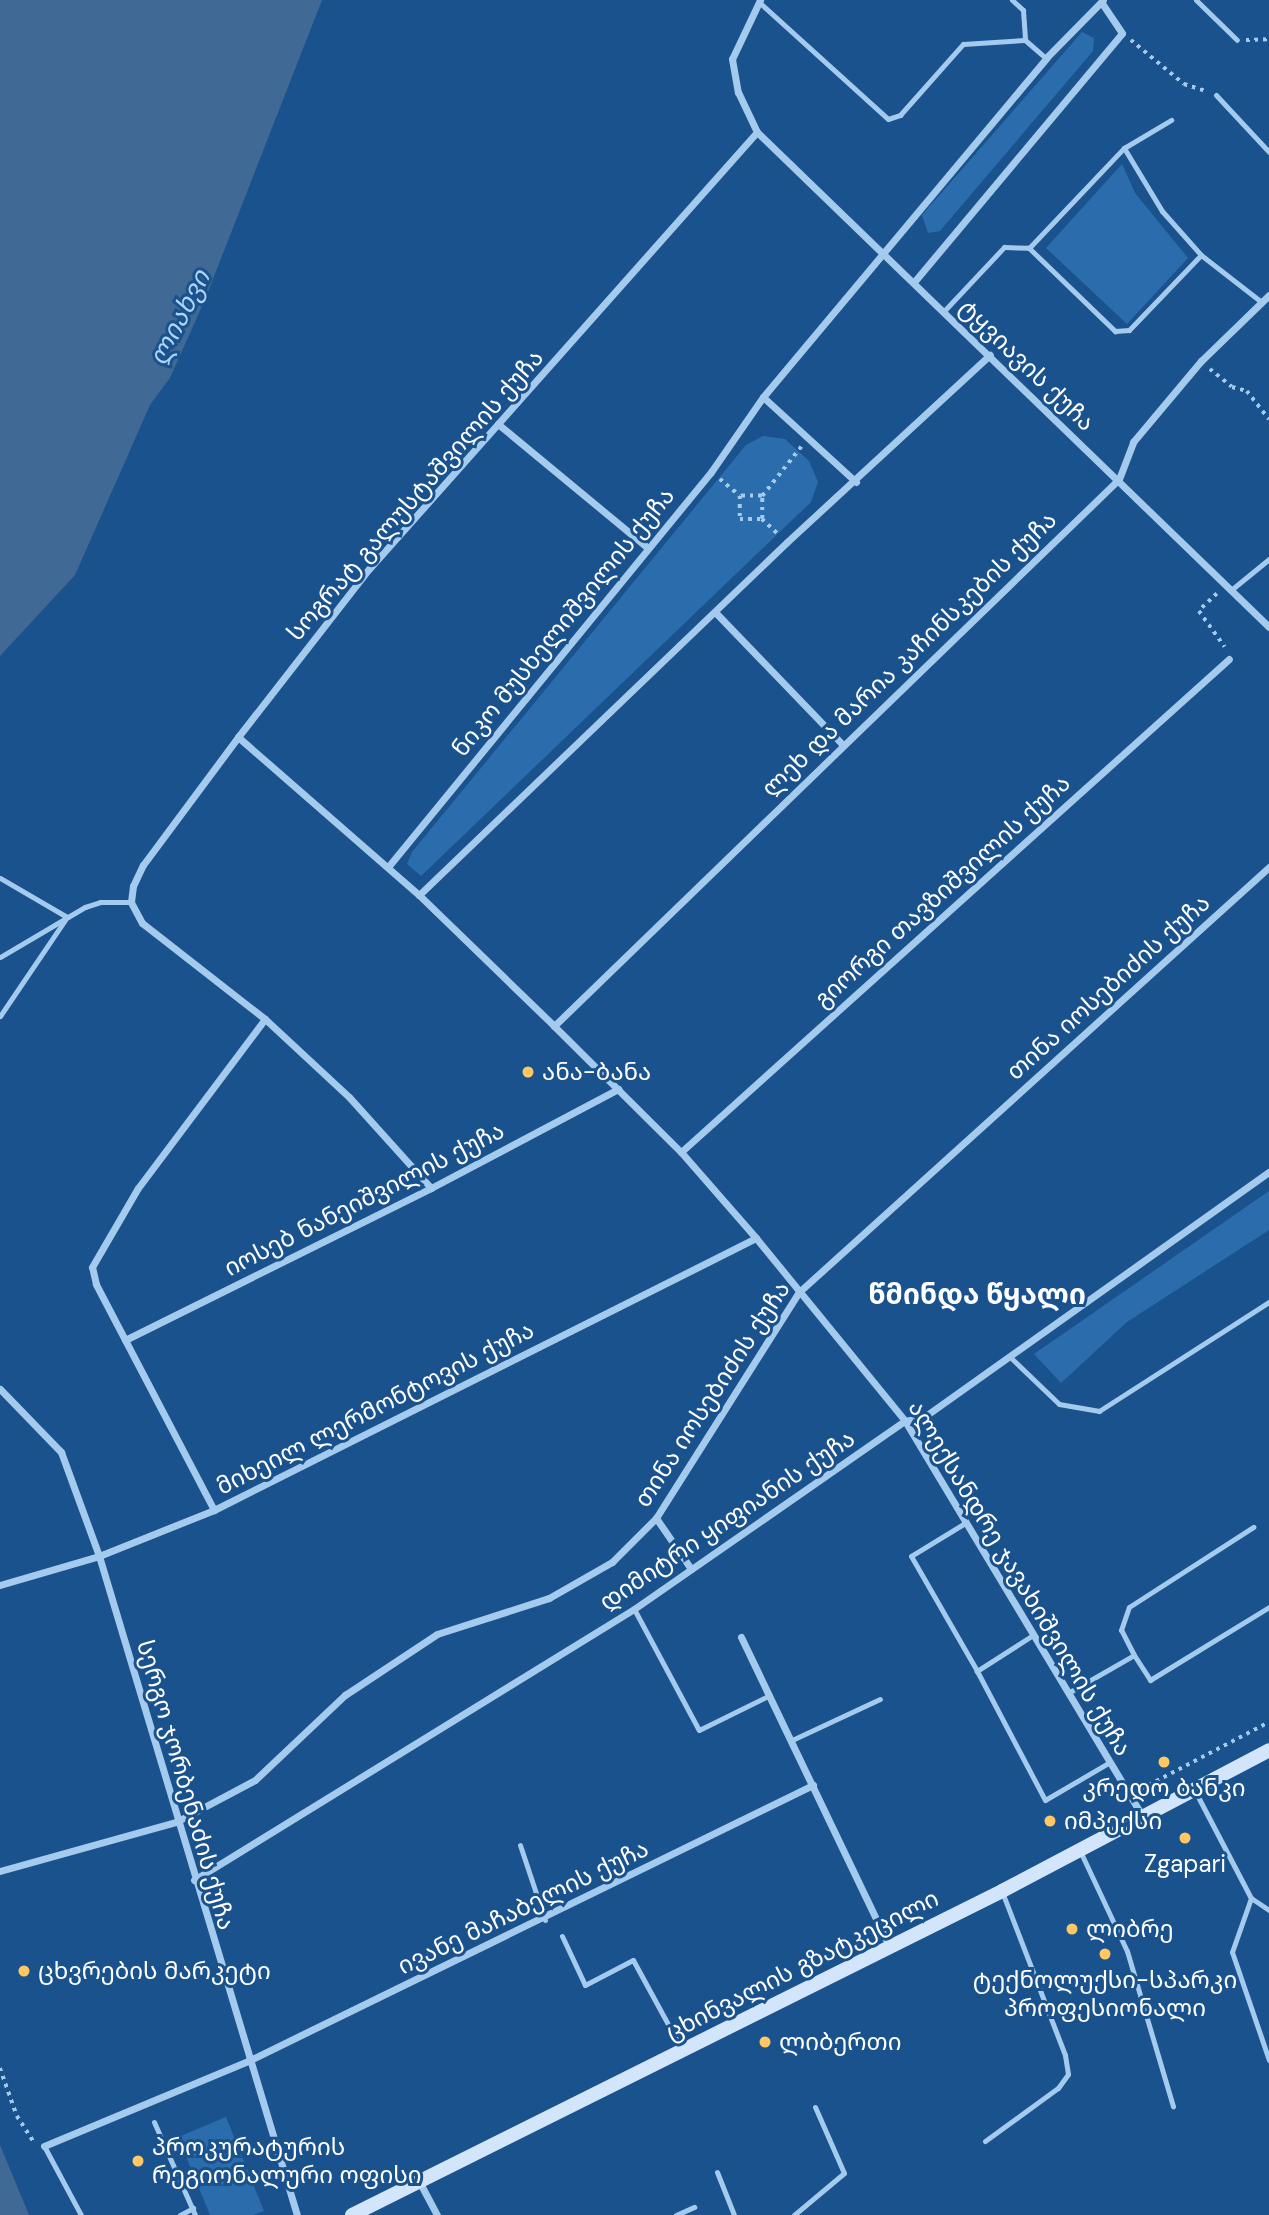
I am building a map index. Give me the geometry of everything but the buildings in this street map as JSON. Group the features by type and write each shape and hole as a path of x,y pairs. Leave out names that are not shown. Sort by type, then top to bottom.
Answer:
{"main road":[{"name":"ცხინვალის გზატკეცილი","path":"352,2215 1002,1891 1269,1750"}],"street":[{"path":"757,132 738,92 732,60 759,1"},
{"path":"914,282 1122,33 1101,1"},
{"name":"ნიკო მუსხელიშვილის ქუჩა","path":"388,867 711,472 763,397 1046,58 1101,1"},
{"name":"ტყვიავის ქუჩა","path":"757,132 1119,479 1269,627"},
{"name":"სოგრატ გალუსტაშვილის ქუჩა","path":"131,902 143,865 238,737 369,569 757,132"},
{"name":"ლეხ და მარია კაჩინსკების ქუჩა","path":"554,1026 842,744 1119,479 1133,442 1200,361 1269,295"},
{"path":"419,895 786,542 856,482 990,355"},
{"path":"763,397 856,482"},
{"path":"498,424 648,548"},
{"path":"715,612 842,744"},
{"name":"გიორგი თავზიშვილის ქუჩა","path":"681,1152 1229,659"},
{"name":"ალექსანდრე ჯავახიშვილის ქუჩა","path":"238,737 419,895 681,1152 756,1238 905,1421 1144,1818"},
{"name":"თინა იოსებიძის ქუჩა","path":"0,1871 176,1822 255,1780 345,1695 437,1634 549,1598 612,1562 656,1518 799,1292 1269,867"},
{"path":"131,902 142,923 265,1019 349,1097 431,1188"},
{"path":"214,1510 96,1284 92,1267 138,1188 265,1019"},
{"name":"იოსებ ნანეიშვილის ქუჩა","path":"125,1340 431,1188 618,1089"},
{"name":"დიმიტრი ყიფიანის ქუჩა","path":"194,1880 634,1609 905,1421 924,1417 1269,1172"},
{"name":"მიხეილ ლერმონტოვის ქუჩა","path":"0,1585 99,1556 214,1510 756,1238"},
{"name":"სერგო ჯორბენაძის ქუჩა","path":"0,1389 61,1451 99,1556 176,1822 297,2215"},
{"path":"656,1518 691,1569"},
{"path":"741,1637 888,1946"},
{"name":"ივანე მაჩაბელის ქუჩა","path":"44,2147 248,2061 545,1920 813,1785"},
{"path":"420,2183 437,2215"}],"lane":[{"path":"1012,0 1023,10 1025,40"},
{"path":"1196,0 1237,40"},
{"path":"759,1 888,119 900,115 963,44 1025,40 1046,58"},
{"path":"1216,95 1269,152"},
{"path":"1028,248 1124,148 1171,120"},
{"path":"1124,148 1162,211 1201,255 1260,301"},
{"path":"944,311 1004,247 1028,248 1115,331 1129,330 1201,255"},
{"path":"1228,588 1269,559"},
{"path":"0,878 67,917"},
{"path":"0,957 67,917 100,902 131,902"},
{"path":"0,1016 67,917"},
{"path":"1009,1356 1059,1404 1099,1411 1269,1302"},
{"path":"965,1523 911,1556 977,1671 1045,1800 1110,1762"},
{"path":"1253,1527 1129,1607 1121,1630 1150,1680 1269,1607"},
{"path":"634,1609 699,1730 770,1695"},
{"path":"977,1671 1033,1635"},
{"path":"1068,1693 1134,1655"},
{"path":"792,1740 880,1699"},
{"path":"1195,1791 1251,1898 1269,1910"},
{"path":"520,1845 545,1920"},
{"path":"1080,1850 1127,1951 1173,2106"},
{"path":"985,2141 1058,2088 1068,2074 1065,2055 1002,1891"},
{"path":"1251,1898 1232,1952 1269,2060"},
{"path":"562,1936 585,1985 633,1961 682,2050"},
{"path":"794,2215 844,2173 815,2107"},
{"path":"154,2122 195,2215"},
{"path":"44,2147 82,2215"},
{"path":"717,2172 734,2215"},
{"path":"676,2215 694,2207"},
{"path":"180,2215 192,2208"}],"path":[{"path":"1122,33 1184,83 1216,95"},
{"path":"1237,40 1269,39"},
{"path":"1200,361 1231,387 1247,391 1269,419"},
{"path":"762,519 762,496 808,438"},
{"path":"711,472 740,496 762,496"},
{"path":"740,496 740,519 762,519 786,542"},
{"path":"1228,588 1199,611 1229,659"},
{"path":"1130,1795 1269,1722"},
{"path":"0,2068 17,2116 31,2140 44,2147"}],"shaded area":[{"path":"1082,32 1094,38 1093,51 940,231 928,233 922,215"},
{"path":"1122,164 1135,193 1188,258 1127,324 1046,248"},
{"path":"763,436 785,439 809,461 818,482 811,502 421,876 407,864 412,852 746,445"},
{"path":"1269,1191 1269,1230 1127,1322 1061,1383 1034,1354"},
{"path":"226,2117 264,2211 253,2215 210,2215 178,2137"}],"water":[{"name":"ლიახვი","path":"0,0 322,0 206,297 170,378 150,405 75,575 0,656"},
{"path":"0,2145 29,2215 0,2215"}],"place":[{"name":"ანა-ბანა","path":"528,1072"},
{"name":"კრედო ბანკი","path":"1164,1762"},
{"name":"იმპექსი","path":"1050,1821"},
{"name":"Zgapari","path":"1185,1838"},
{"name":"ლიბრე","path":"1072,1929"},
{"name":"ტექნოლუქსი-სპარკი პროფესიონალი","path":"1105,1954"},
{"name":"ცხვრების მარკეტი","path":"24,1971"},
{"name":"ლიბერთი","path":"765,2042"},
{"name":"პროკურატურის რეგიონალური ოფისი","path":"138,2161"}],"district":[{"name":"წმინდა წყალი","path":"977,1295"}]}
